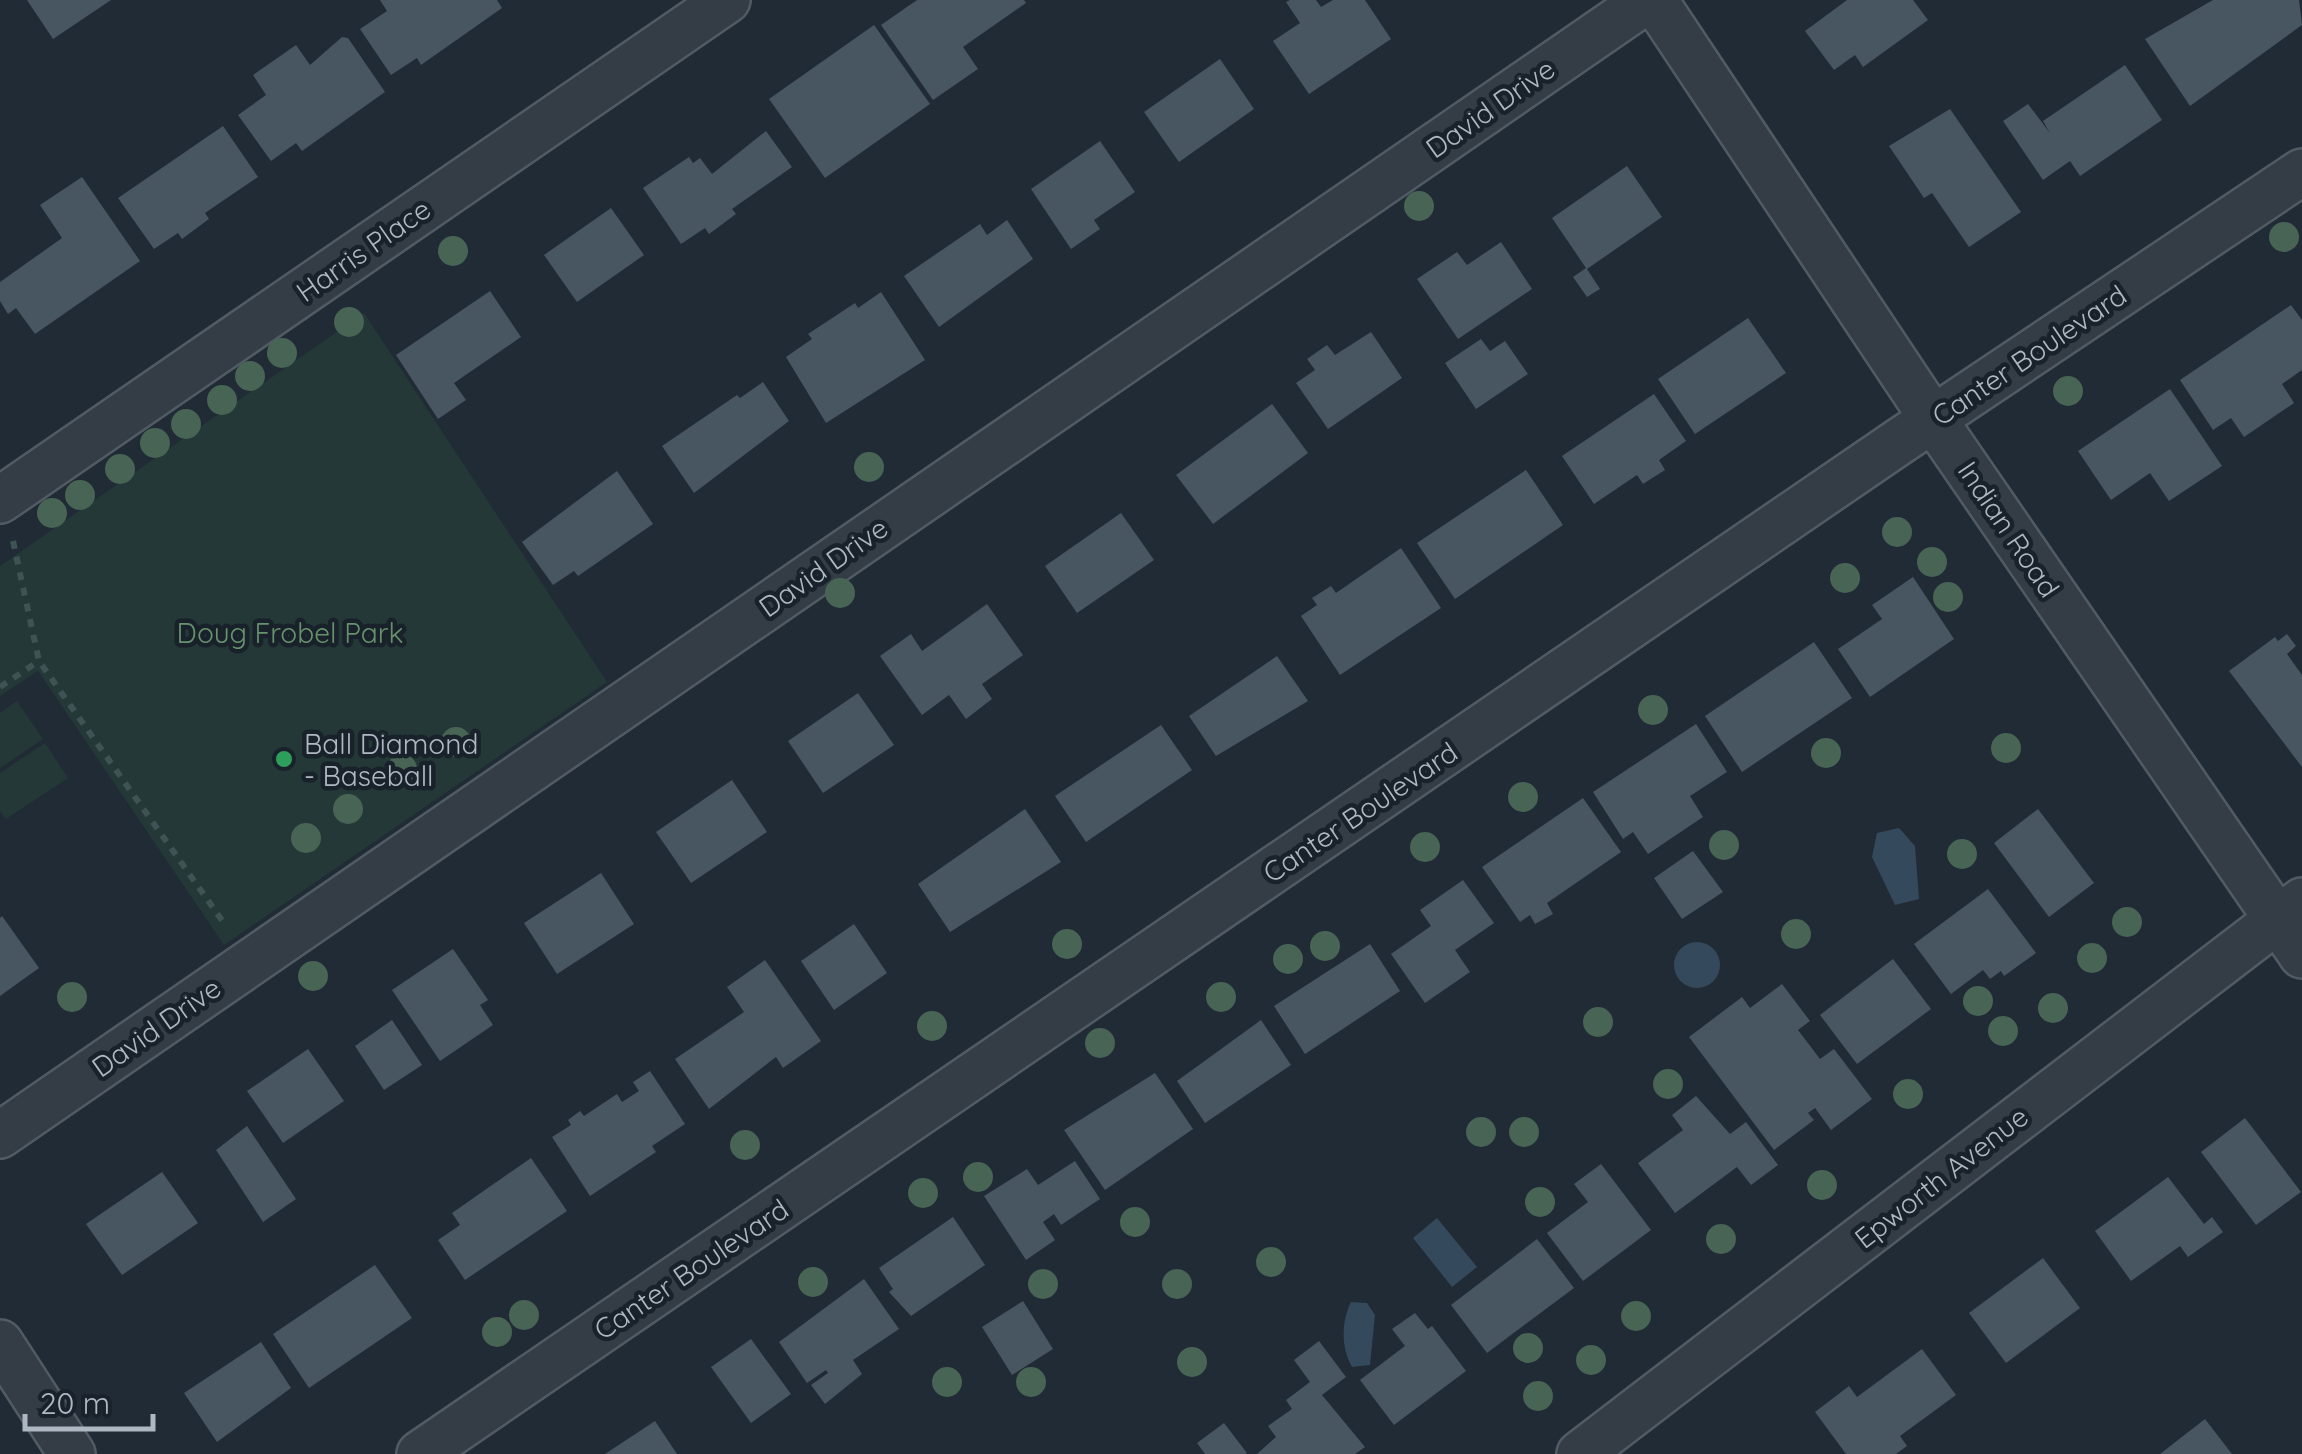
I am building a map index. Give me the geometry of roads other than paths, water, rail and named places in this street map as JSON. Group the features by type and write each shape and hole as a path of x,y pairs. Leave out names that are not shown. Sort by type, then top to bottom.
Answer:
{"street":[{"name":"Harris Place","path":"5,516 727,0"},
{"name":"Indian Road","path":"1650,0 1933,419 2294,925"},
{"name":"David Drive","path":"0,1135 1650,0"},
{"name":"Canter Boulevard","path":"420,1454 1933,419 2302,172"},
{"name":"Epworth Avenue","path":"1580,1454 2294,925"},
{"path":"0,1343 72,1454"}],"water":[{"path":"1899,828 1915,846 1919,899 1895,905 1872,857 1877,833"},
{"path":"1697,942 1713,949 1720,965 1713,981 1697,988 1681,981 1674,965 1681,949"},
{"path":"1437,1218 1477,1267 1452,1287 1413,1238"},
{"path":"1351,1302 1367,1303 1375,1315 1370,1365 1352,1367 1346,1352 1344,1326"}],"place":[{"name":"Ball Diamond - Baseball","path":"284,759"}],"park label":[{"name":"Doug Frobel Park","path":"290,632"}]}
